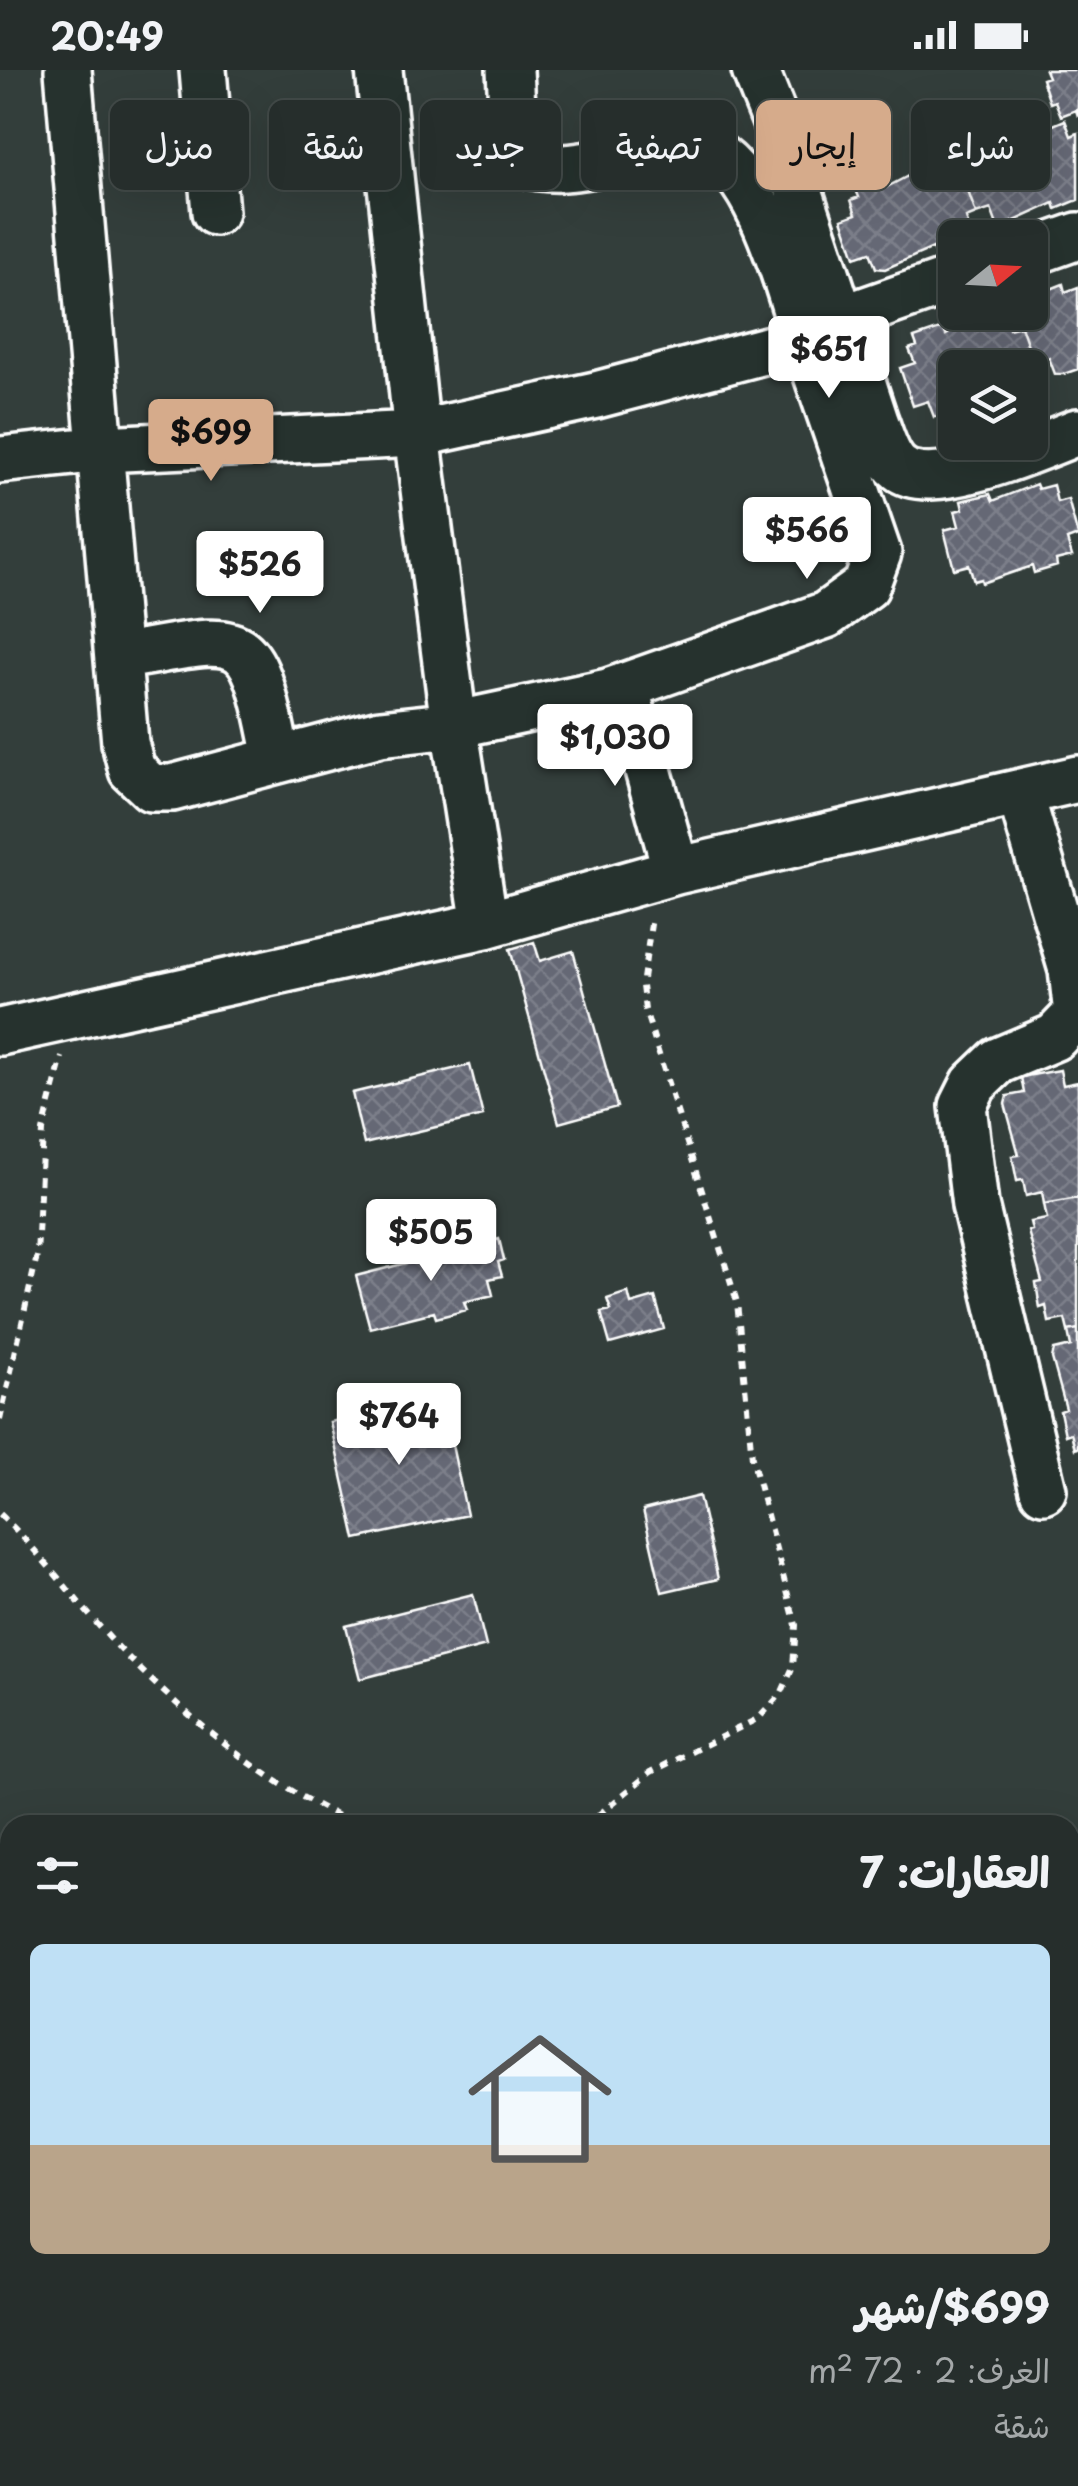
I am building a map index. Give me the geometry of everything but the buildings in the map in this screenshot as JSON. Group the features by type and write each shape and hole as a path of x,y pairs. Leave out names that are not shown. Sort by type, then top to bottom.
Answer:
{"street":[{"path":"68,70 126,743 132,770 140,782 172,788 380,733 454,725 552,707 625,687 826,616 866,586 878,552 778,127 755,70"},
{"path":"203,70 215,212"},
{"path":"379,70 417,434 454,725 485,925"},
{"path":"510,70 514,142 526,164 542,169 575,166 684,147 702,149 718,157 748,192 902,470 923,476 964,471 1077,432"},
{"path":"1048,247 1078,236"},
{"path":"0,460 102,449 417,434 596,395 823,330 938,286"},
{"path":"118,658 203,643 242,648 250,655 262,686 277,758"},
{"path":"625,687 667,873"},
{"path":"0,1032 485,925 667,873 1078,779"},
{"path":"1020,794 1072,950 1077,1014 1067,1028 998,1061 974,1084 963,1106 975,1206 1043,1490"}],"path":[{"path":"598,1815 651,1772 759,1718 781,1694 793,1667 796,1626 752,1458 737,1302 644,1010 642,986 667,873"},
{"path":"0,1420 37,1256 43,1131 72,1017"},
{"path":"0,1514 122,1650 203,1728 266,1776 339,1815"}]}
